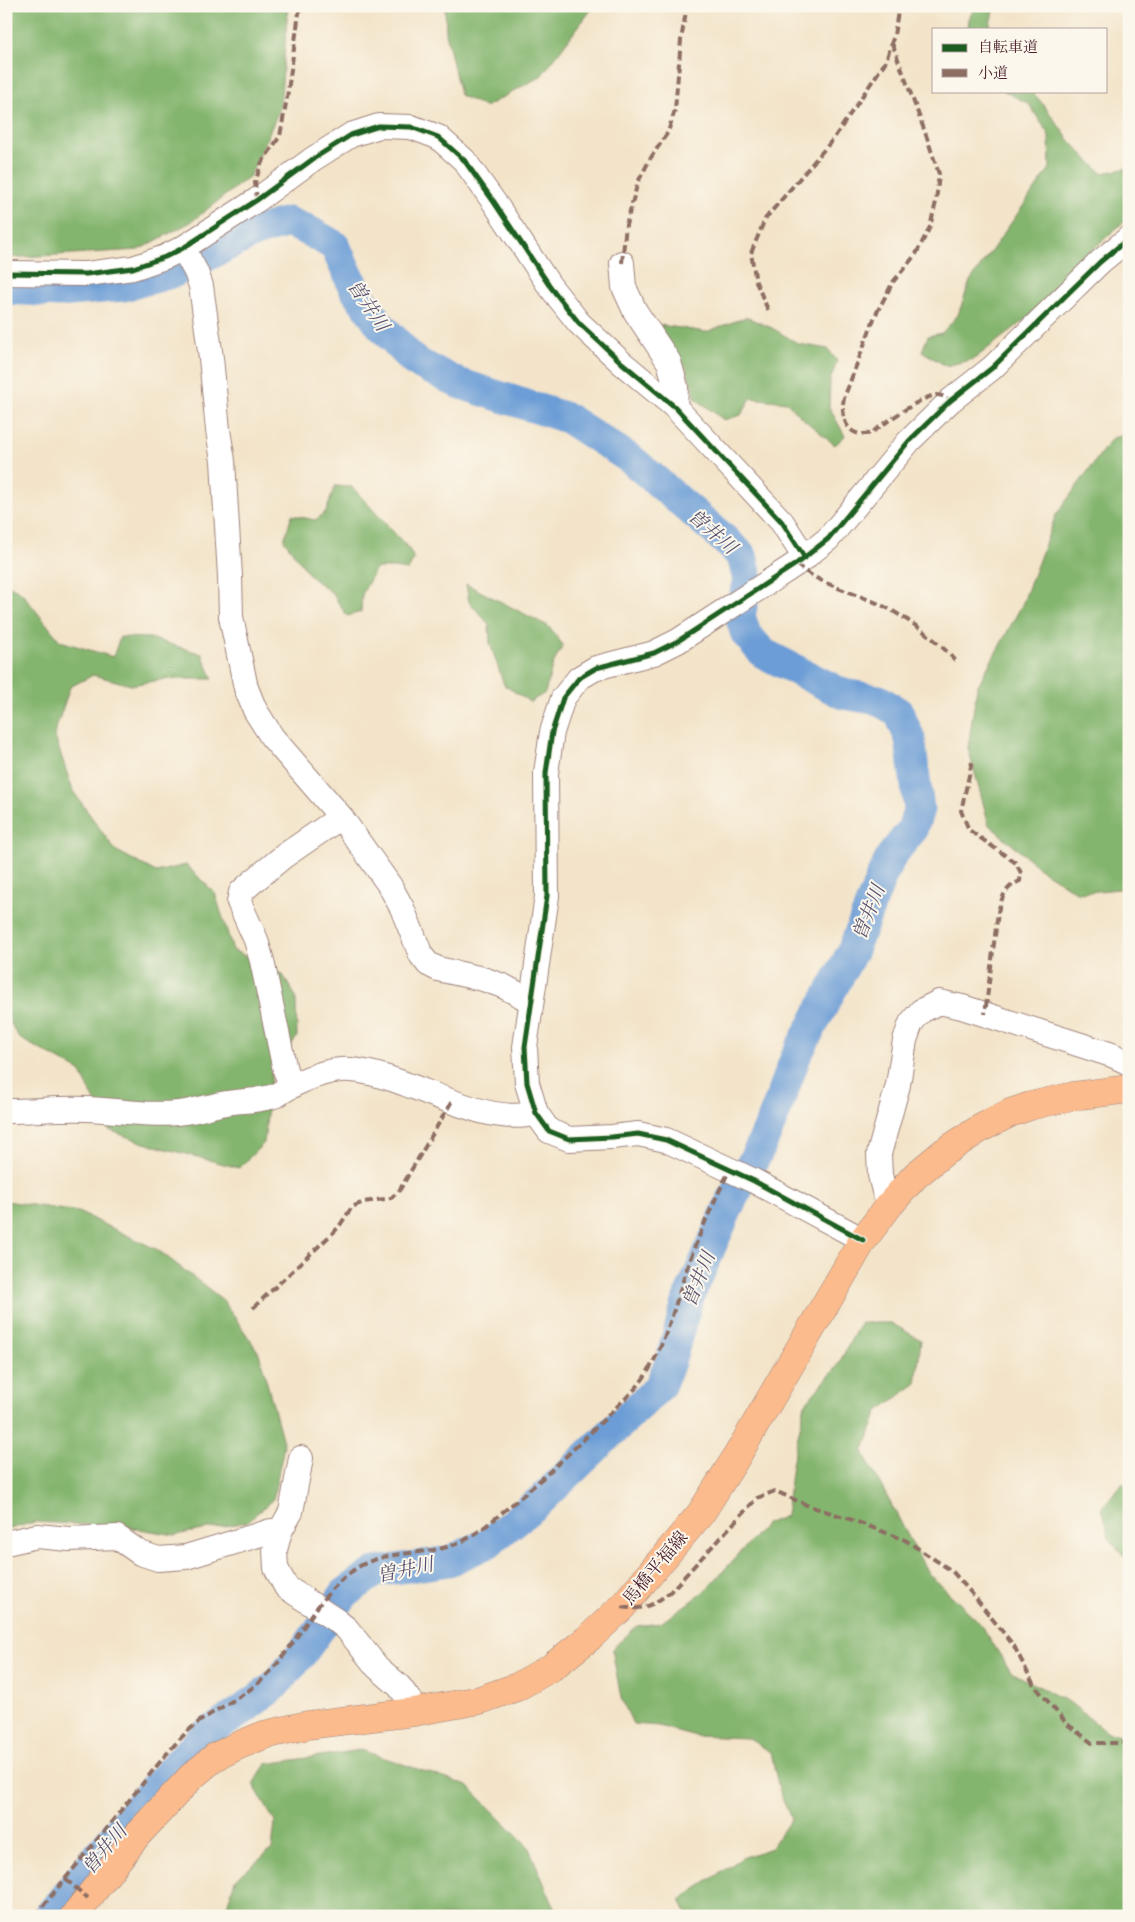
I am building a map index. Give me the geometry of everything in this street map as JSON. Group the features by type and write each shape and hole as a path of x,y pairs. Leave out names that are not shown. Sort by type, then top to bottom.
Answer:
{"main road":[{"name":"馬橋平福線","path":"74,1916 137,1836 191,1776 215,1757 264,1735 308,1725 414,1712 480,1700 518,1687 552,1667 590,1637 622,1607 701,1513 734,1461 863,1240 890,1204 915,1176 944,1152 981,1128 1010,1113 1030,1106 1073,1096 1129,1089"}],"street":[{"path":"6,273 86,274 133,268 165,257 188,258 257,200 313,159 351,135 379,126 410,127 438,137 464,160 549,285 579,323 622,363 675,407 782,522 805,558"},
{"path":"863,1240 744,1176 666,1140 638,1134 569,1139 549,1131 536,1113 526,1083 525,1047 547,896 546,773 552,732 563,698 579,678 596,668 654,653 678,641 805,558 828,539 909,441 950,402 992,368 1100,262 1129,238"},
{"path":"188,258 201,286 211,358 223,461 231,618 246,688 255,710 272,737 341,818 390,886 402,908 421,955 428,964 438,969 483,979 503,986 531,1001"},
{"path":"622,263 624,287 635,311 669,362 676,387 675,407"},
{"path":"292,1086 285,1070 256,940 239,902 241,892 257,878 284,856 341,818"},
{"path":"890,1204 885,1195 880,1174 879,1154 898,1085 905,1040 911,1023 921,1011 939,1002 962,1006 1112,1055 1129,1063"},
{"path":"6,1111 85,1109 162,1114 190,1112 221,1104 257,1100 277,1095 292,1086 326,1072 349,1069 376,1074 473,1108 507,1117 526,1116 536,1113"},
{"path":"301,1458 291,1512 280,1531 275,1550 276,1568 286,1587 347,1629 377,1667 399,1686 410,1701 414,1712"},
{"path":"6,1543 37,1536 68,1539 117,1537 140,1553 158,1559 186,1557 271,1531 280,1531"}],"green space":[{"path":"6,6 288,6 280,108 250,176 191,222 138,250 6,258"},
{"path":"445,6 594,6 541,76 485,107 460,95 446,33"},
{"path":"975,6 994,6 989,28 968,28 969,19"},
{"path":"1006,92 1032,92 1070,141 1102,173 1129,168 1129,217 1074,266 1031,315 974,359 946,366 922,351 928,336 942,333 958,315 970,281 1050,168 1049,135 1029,104"},
{"path":"746,317 772,328 799,344 828,349 837,361 830,381 829,407 845,436 835,445 802,418 787,402 751,398 741,415 724,420 696,399 686,368 667,342 660,325 706,332"},
{"path":"1129,434 1129,888 1078,893 1043,871 989,825 968,748 977,687 1022,605 1056,515 1112,438"},
{"path":"335,486 352,487 409,549 414,559 408,570 376,568 362,594 361,612 347,616 332,593 311,577 284,540 292,515 315,520 326,512"},
{"path":"6,584 21,592 60,641 113,657 120,637 150,638 202,654 213,679 165,679 131,685 93,675 70,687 54,734 73,791 115,850 156,872 186,865 215,893 233,950 283,975 296,997 297,1037 272,1070 264,1143 239,1168 144,1143 109,1130 80,1071 19,1038 6,1015"},
{"path":"466,584 548,626 563,645 553,664 545,693 530,702 504,685 490,643 489,624 469,602"},
{"path":"6,1201 78,1212 158,1250 223,1300 259,1353 284,1446 273,1499 247,1522 175,1535 127,1527 35,1522 6,1530"},
{"path":"860,1323 891,1323 921,1340 916,1384 878,1411 863,1452 928,1573 978,1621 1011,1672 1069,1702 1108,1733 1129,1736 1129,1916 688,1916 680,1900 742,1858 771,1848 791,1819 779,1789 771,1753 748,1738 696,1736 659,1726 633,1724 621,1698 612,1649 637,1626 661,1623 706,1590 766,1524 786,1516 792,1464 805,1404 837,1367"},
{"path":"1123,1483 1129,1488 1129,1562 1109,1538 1102,1507"},
{"path":"361,1750 468,1786 528,1846 558,1916 224,1916 235,1880 272,1849 275,1822 253,1784 266,1764"}],"waterway":[{"name":"曽井川","path":"6,289 59,292 124,286 175,272 257,231 288,222 309,231 335,246 355,290 381,326 414,361 458,383 567,418 632,460 742,556 748,580 740,616 746,634 763,653 843,694 879,700 899,713 910,739 919,809 912,830 892,855 882,875 852,952 796,1056 774,1116 759,1150 731,1201 688,1299 670,1362 660,1386 542,1499 488,1543 449,1561 375,1572 345,1593 301,1655 273,1687 240,1712 206,1734 179,1761 144,1799 49,1916"}],"marked path":[{"path":"257,200 255,183 261,164 280,136 300,6"},
{"path":"622,263 626,225 638,182 650,159 668,132 675,110 681,40 687,6"},
{"path":"768,310 756,282 751,253 765,219 834,138 886,61 894,35 899,6"},
{"path":"892,43 939,174 936,202 930,227 916,254 893,282 875,316 844,398 843,413 844,419 851,430 863,434 871,433 921,400 936,395 950,401"},
{"path":"796,564 806,572 829,584 877,603 898,614 933,639 956,661"},
{"path":"972,762 961,811 969,830 1016,863 1021,873 1020,881 1011,886 1005,893 998,912 985,1014"},
{"path":"253,1308 338,1228 352,1207 364,1202 391,1198 399,1191 452,1101"},
{"path":"65,1879 161,1760 189,1730 249,1690 268,1674 338,1583 364,1564 378,1559 451,1546 472,1536 531,1489 636,1388 661,1347 687,1268 730,1169"},
{"path":"622,1607 636,1608 648,1606 670,1592 757,1498 775,1491 809,1506 905,1540 952,1571 1014,1646 1034,1685 1067,1724 1092,1743 1129,1743"},
{"path":"35,1916 65,1879 88,1898"}],"cycle path":[{"path":"6,273 86,274 133,268 165,257 183,248 257,200 313,159 351,135 379,126 411,127 438,137 464,160 549,285 579,323 622,363 675,407 782,522 805,558"},
{"path":"863,1240 754,1181 666,1140 638,1134 569,1139 549,1131 536,1113 527,1083 525,1047 547,896 546,773 552,732 563,698 579,678 596,668 654,653 678,641 796,564 828,539 909,441 950,401 992,368 1100,262 1129,238"}]}
